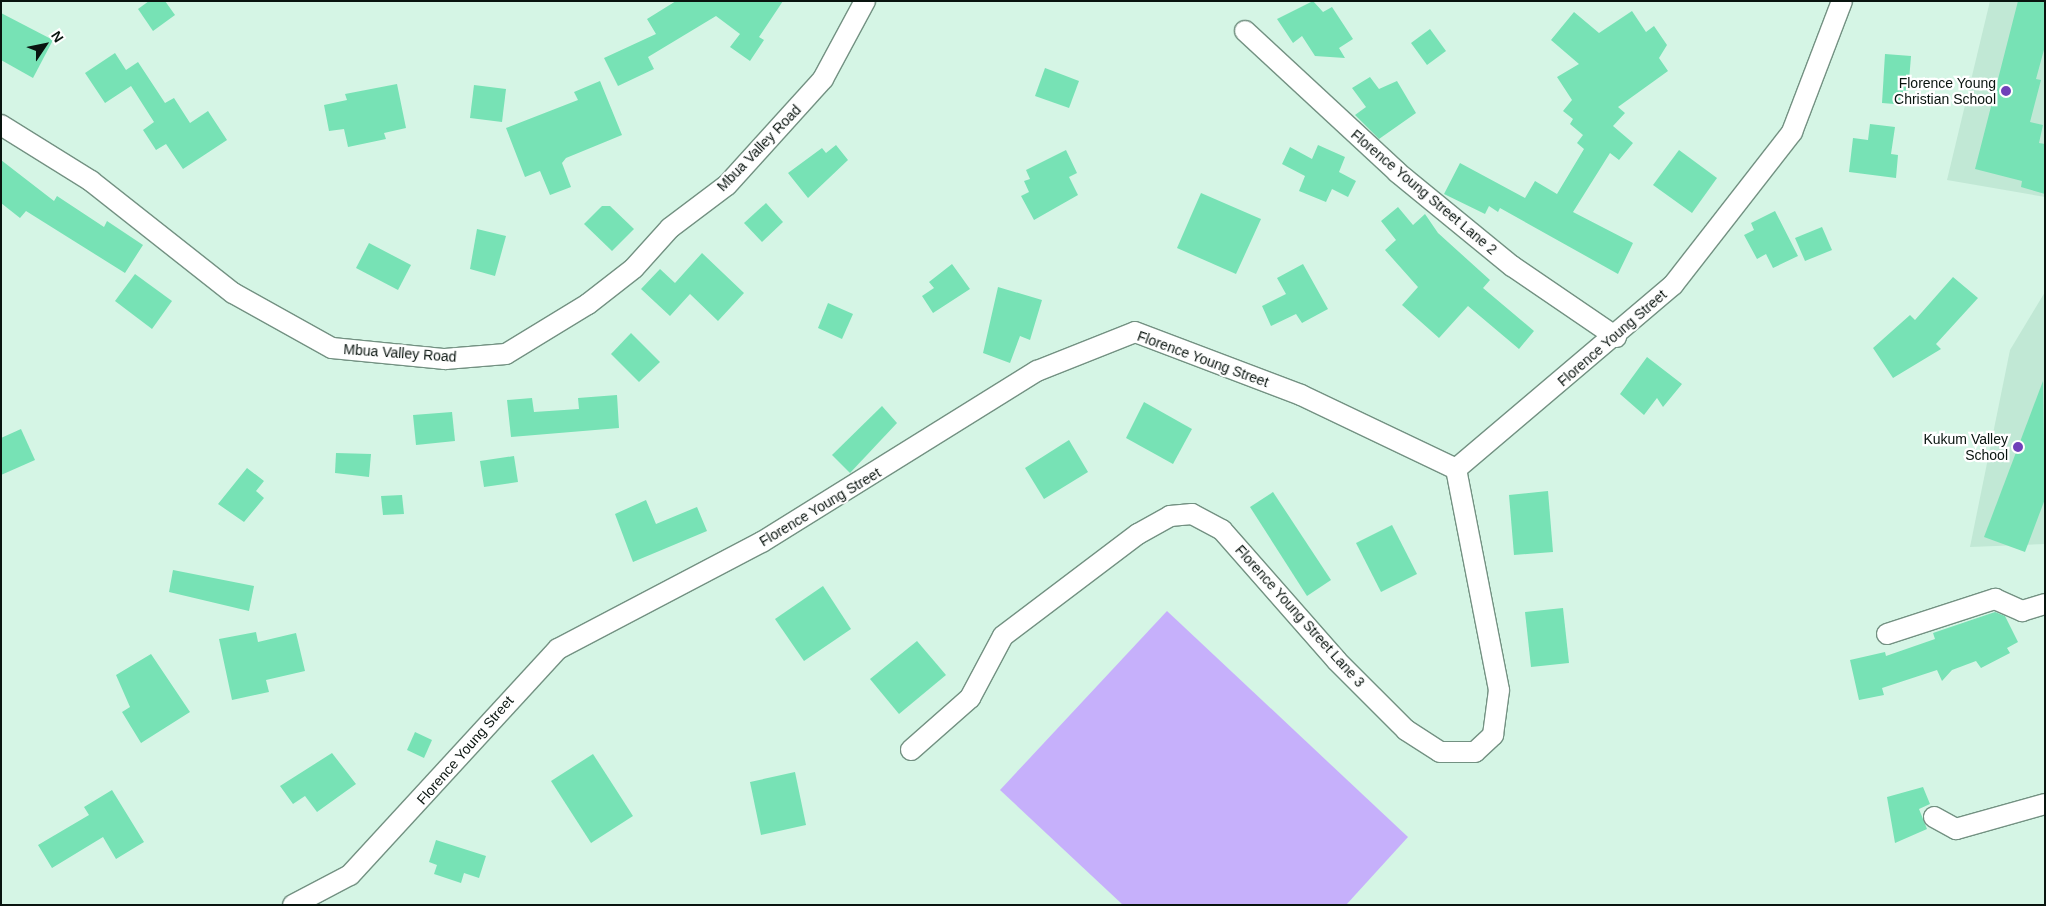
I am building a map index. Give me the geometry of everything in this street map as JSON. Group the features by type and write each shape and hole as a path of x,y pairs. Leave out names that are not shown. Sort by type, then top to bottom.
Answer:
{"street":[{"name":"Mbua Valley Road","path":"1,125 91,181 233,292 332,348 445,359 506,354 588,304 634,268 670,228 727,185 823,79 865,1"},
{"name":"Florence Young Street","path":"293,905 350,874 558,650 762,542 1037,371 1135,332 1301,395 1456,469 1616,337 1673,285 1792,132 1842,1"},
{"name":"Florence Young Street Lane 2","path":"1246,31 1397,172 1512,266 1616,337"},
{"name":"Florence Young Street Lane 3","path":"910,750 970,698 1003,636 1138,534 1170,516 1192,514 1222,530 1338,661 1406,730 1440,752 1475,752 1493,735 1499,690 1456,469"},
{"path":"1887,634 1994,599 2022,611 2045,604"},
{"path":"1934,817 1956,829 2045,804"}],"shaded area":[{"name":"Florence Young Christian School","path":"1990,1 2045,1 2045,197 1947,180"},
{"name":"Kukum Valley School","path":"2045,292 2045,544 1970,547 2010,350"},
{"path":"1167,611 1408,837 1346,905 1123,905 1000,790"}],"building":[{"path":"149,1 165,1 175,15 153,31 138,9"},
{"path":"676,1 783,1 759,37 764,40 750,61 730,47 740,34 716,16 648,57 654,69 618,86 604,58 656,34 647,19"},
{"path":"1313,1 1323,12 1332,7 1353,39 1339,48 1345,58 1315,56 1302,36 1293,43 1277,19"},
{"path":"2018,1 2045,1 2045,46 2036,79 2041,80 2030,122 2043,125 2039,143 2045,144 2045,194 2021,187 2022,181 1975,169"},
{"path":"1632,11 1646,32 1654,26 1667,45 1659,58 1668,71 1618,107 1625,113 1613,126 1633,143 1619,160 1610,153 1573,212 1633,243 1618,274 1500,208 1498,212 1489,206 1485,214 1444,194 1460,163 1525,198 1535,181 1557,194 1584,149 1577,143 1583,135 1570,124 1573,119 1563,111 1572,100 1557,77 1579,64 1551,40 1574,12 1599,33"},
{"path":"1,13 53,40 33,78 1,60"},
{"path":"1430,29 1446,51 1427,65 1411,43"},
{"path":"115,53 126,70 138,62 165,103 174,98 190,123 208,111 227,140 183,169 166,144 156,150 143,130 154,122 131,86 105,103 85,73"},
{"path":"1885,54 1911,56 1907,105 1882,103"},
{"path":"1045,68 1079,81 1069,108 1035,96"},
{"path":"1370,77 1379,89 1397,81 1416,113 1379,139 1355,115 1366,107 1352,88"},
{"path":"600,81 622,135 566,158 562,163 571,187 550,195 540,171 525,177 506,128 578,100 574,92"},
{"path":"397,84 406,128 384,133 386,139 348,147 344,129 329,131 324,105 347,100 345,94"},
{"path":"474,85 506,89 502,122 470,118"},
{"path":"1870,124 1895,127 1891,154 1898,155 1896,178 1849,172 1853,138 1868,140"},
{"path":"836,145 848,160 808,198 788,173 822,148 826,153"},
{"path":"1318,145 1345,157 1339,172 1356,181 1348,197 1332,189 1326,202 1299,191 1305,176 1282,164 1290,147 1312,159"},
{"path":"1066,150 1077,173 1069,177 1078,195 1034,220 1021,196 1029,192 1024,181 1030,179 1026,170"},
{"path":"1679,150 1717,178 1692,213 1653,185"},
{"path":"1,160 54,201 57,196 104,227 107,221 143,245 125,273 26,211 20,218 1,203"},
{"path":"1201,193 1261,219 1236,274 1177,248"},
{"path":"766,203 783,222 762,242 744,223"},
{"path":"602,206 610,206 634,229 612,251 584,224"},
{"path":"1398,207 1413,225 1425,214 1438,233 1490,280 1483,288 1534,331 1519,349 1468,306 1439,338 1402,305 1418,287 1385,250 1396,240 1381,221"},
{"path":"1775,211 1798,256 1773,268 1766,254 1757,259 1744,235 1754,230 1751,223"},
{"path":"1822,227 1832,250 1805,261 1795,238"},
{"path":"477,229 506,236 495,276 470,269"},
{"path":"369,243 411,265 398,290 356,268"},
{"path":"702,253 744,293 718,321 690,294 670,316 641,289 660,269 675,283"},
{"path":"952,264 970,289 933,313 922,296 934,288 929,282"},
{"path":"1303,264 1328,309 1302,323 1296,314 1271,326 1262,306 1286,294 1277,278"},
{"path":"135,274 172,301 152,329 115,301"},
{"path":"1953,277 1978,298 1936,344 1941,349 1893,378 1873,348 1910,315 1915,320"},
{"path":"998,287 1042,300 1030,340 1020,336 1010,363 983,353"},
{"path":"828,303 853,314 842,339 818,328"},
{"path":"631,333 660,362 639,382 611,354"},
{"path":"1647,357 1682,384 1663,407 1657,398 1644,415 1620,394"},
{"path":"2043,381 2045,499 2025,552 1984,537"},
{"path":"617,395 619,428 511,437 507,400 532,398 534,412 579,409 578,398"},
{"path":"1144,402 1192,429 1173,464 1126,438"},
{"path":"882,406 897,423 850,473 832,455"},
{"path":"452,412 455,441 416,445 413,415"},
{"path":"21,429 35,460 1,475 1,438"},
{"path":"1069,440 1088,472 1044,499 1025,468"},
{"path":"336,453 371,454 369,477 335,473"},
{"path":"514,456 518,482 484,487 480,461"},
{"path":"247,468 264,481 256,491 264,498 244,522 218,504"},
{"path":"1548,491 1553,552 1514,555 1509,495"},
{"path":"1273,492 1331,580 1307,596 1250,507"},
{"path":"402,495 404,514 383,515 381,496"},
{"path":"646,500 656,524 697,507 707,531 633,562 615,514"},
{"path":"1392,525 1417,574 1381,592 1356,543"},
{"path":"173,570 254,586 249,611 169,592"},
{"path":"823,586 851,629 804,661 775,619"},
{"path":"1563,608 1569,663 1531,667 1525,612"},
{"path":"1995,612 2005,616 2018,642 2007,648 2010,653 1981,668 1976,661 1952,670 1942,681 1937,670 1882,688 1884,695 1859,700 1850,660 1885,652 1886,656 1935,639 1933,633"},
{"path":"256,632 258,642 296,633 305,671 266,680 269,692 232,700 219,639"},
{"path":"917,641 946,675 899,714 870,679"},
{"path":"151,654 190,712 141,743 122,712 130,707 116,675"},
{"path":"415,732 432,740 424,758 407,750"},
{"path":"332,753 356,784 317,812 305,796 293,804 280,786"},
{"path":"593,754 633,816 591,843 551,781"},
{"path":"795,772 806,825 761,835 750,782"},
{"path":"1923,787 1930,804 1919,809 1927,829 1895,843 1887,797"},
{"path":"112,790 144,842 116,859 103,837 52,868 38,845 89,815 84,807"},
{"path":"436,840 486,856 479,878 464,873 461,883 434,874 437,865 429,862"}],"place":[{"name":"Florence Young Christian School","path":"2006,91"},
{"name":"Kukum Valley School","path":"2018,447"}]}
